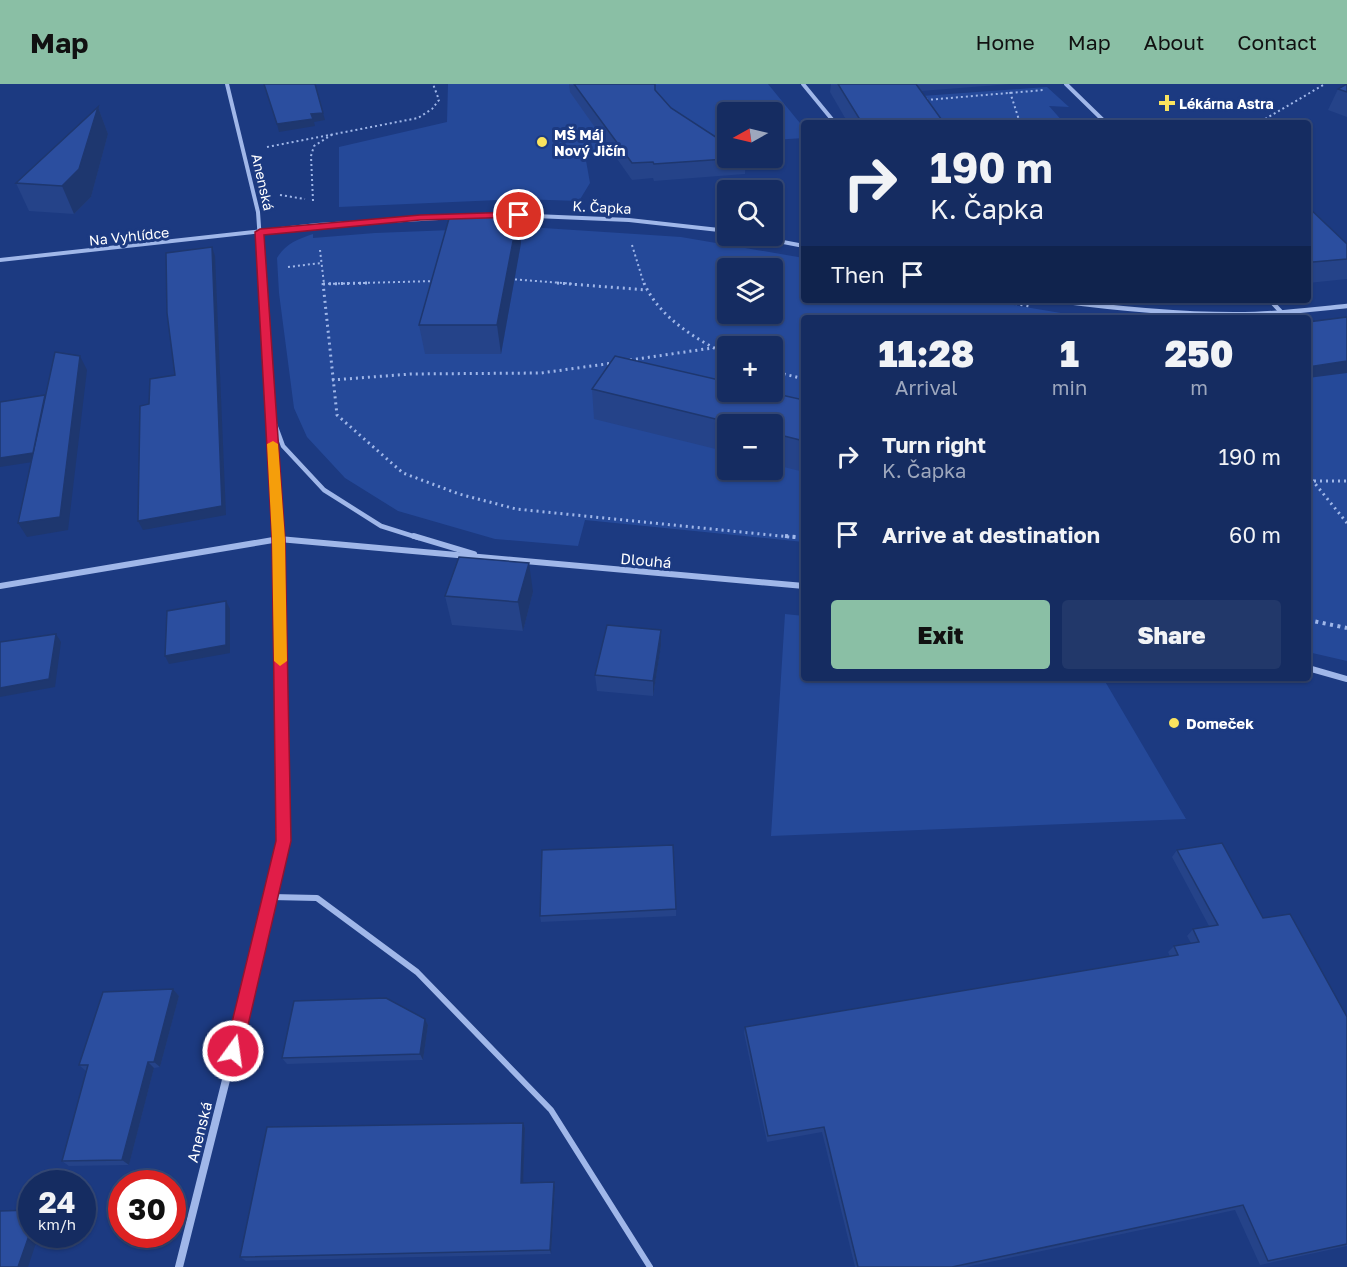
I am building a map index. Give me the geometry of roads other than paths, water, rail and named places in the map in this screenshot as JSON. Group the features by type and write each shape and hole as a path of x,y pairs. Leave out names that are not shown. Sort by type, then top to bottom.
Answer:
{"street":[{"name":"Anenská","path":"179,1267 272,897 283,841 279,539 260,232 258,212 227,84"},
{"path":"802,84 832,120"},
{"path":"1066,84 1103,120"},
{"name":"K. Čapka","path":"508,215 629,220 717,229"},
{"path":"260,232 317,225 464,217"},
{"name":"Na Vyhlídce","path":"0,260 260,232"},
{"path":"783,242 801,245"},
{"path":"1076,303 1185,313 1282,313 1347,306"},
{"path":"1273,303 1282,313"},
{"name":"Dlouhá","path":"271,414 283,446 324,490 381,526 486,558"},
{"path":"0,586 279,539"},
{"name":"Dlouhá","path":"279,539 801,586"},
{"path":"1311,669 1347,679"}],"lane":[{"path":"272,897 317,898 417,972 551,1110 651,1267"}],"place":[{"name":"Lékárna Astra","path":"1167,103"},
{"name":"MŠ Máj Nový Jičín","path":"542,142"},
{"name":"Domeček","path":"1174,723"}]}
